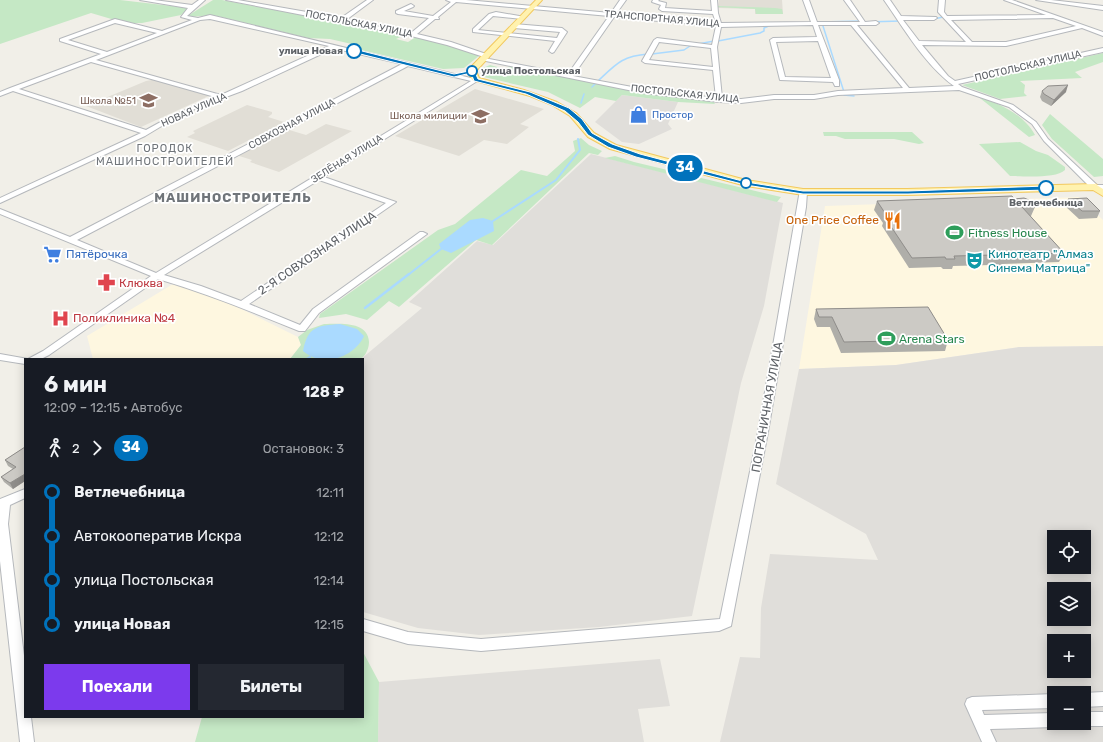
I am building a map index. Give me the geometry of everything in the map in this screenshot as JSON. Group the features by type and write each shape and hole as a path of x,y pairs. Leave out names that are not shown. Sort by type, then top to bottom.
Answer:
{"main road":[{"path":"539,0 486,58 472,71 476,80 528,93 550,101 567,110 580,121 590,134 610,146 626,152 746,183 803,192 908,192 1099,187 1103,193"}],"street":[{"path":"143,0 193,7"},
{"path":"199,19 184,17 202,0"},
{"name":"ПОСТОЛЬСКАЯ УЛИЦА","path":"229,0 413,34 463,46 486,58 569,77 642,91 719,100 741,101 814,97 838,93 960,88"},
{"path":"342,20 370,0"},
{"name":"ТРАНСПОРТНАЯ УЛИЦА","path":"449,0 719,25 876,24"},
{"path":"413,34 437,18 456,0"},
{"path":"569,77 624,0"},
{"path":"656,0 655,2 664,4 662,9 715,13"},
{"path":"714,0 715,13 719,25 714,47 719,100"},
{"path":"806,0 836,80 838,93"},
{"path":"847,0 864,24"},
{"path":"887,0 938,70 960,88 1011,106 1034,123 1046,140 1099,187"},
{"path":"942,0 941,12 970,44"},
{"path":"1007,0 1103,34"},
{"path":"1039,0 1103,8"},
{"path":"411,6 398,12 437,18"},
{"path":"522,17 496,14 491,15 475,31 558,40"},
{"path":"0,94 199,19 210,17 337,47"},
{"path":"946,18 1052,17"},
{"path":"901,18 934,18"},
{"path":"108,54 62,40 115,21 163,33"},
{"path":"854,24 908,91"},
{"path":"514,26 562,30 564,32 552,51"},
{"path":"917,43 1006,44 1081,27"},
{"path":"821,39 773,40 782,79 836,80"},
{"path":"714,47 657,40 645,61 716,69"},
{"name":"НОВАЯ УЛИЦА","path":"0,201 147,133 174,117 330,48 337,47 348,49 476,80"},
{"name":"ПОСТОЛЬСКАЯ УЛИЦА","path":"953,83 1103,50"},
{"path":"91,60 222,97"},
{"name":"СОВХОЗНАЯ УЛИЦА","path":"70,240 407,64"},
{"path":"454,75 472,71"},
{"name":"ЗЕЛЁНАЯ УЛИЦА","path":"47,356 157,276 476,80"},
{"path":"12,89 147,133"},
{"name":"2-Я СОВХОЗНАЯ УЛИЦА","path":"242,304 392,202 318,177"},
{"name":"ПОГРАНИЧНАЯ УЛИЦА","path":"364,625 408,638 481,645 719,625 726,622 763,432 802,207 803,192"},
{"path":"0,211 157,276 198,288 242,304 302,330 316,311 422,234"},
{"path":"0,358 24,361"},
{"path":"24,492 2,503 2,524 24,716"},
{"path":"1091,700 1103,699"},
{"path":"989,742 972,704 1047,701"},
{"path":"24,718 27,742"},
{"path":"1091,719 1103,719"},
{"path":"980,722 1047,720"}],"shaded area":[{"path":"719,0 782,0 783,14 755,14 755,9 718,8"},
{"name":"Школа №51","path":"157,79 211,95 141,127 86,106 146,81"},
{"name":"Школа милиции","path":"475,89 544,109 520,124 529,127 507,144 484,140 459,156 395,136"},
{"path":"622,95 678,102 668,124 672,129 639,144 622,142 595,122"},
{"path":"247,105 272,112 272,114 268,117 284,122 228,151 187,137 195,133 193,131"},
{"path":"326,124 352,131 279,172 250,162 252,160 236,155 286,129 306,135"},
{"path":"591,154 783,203 764,306 741,383 692,616 599,627 479,635 418,628 364,612 364,358 362,358 422,308 409,302 477,241 493,245"},
{"path":"1079,197 1103,220 1103,346 1019,347 896,365 799,369 825,206"},
{"path":"173,284 223,300 298,337 301,345 291,358 93,358 87,336"},
{"path":"1103,346 1103,742 720,742 740,657 760,658 761,608 770,554 878,560 866,534 776,484 799,369 896,365 1019,347"},
{"path":"660,659 670,706 638,709 644,742 378,742 379,682"}],"green space":[{"path":"0,0 120,0 189,8 181,15 142,23 125,23 91,13 0,44"},
{"path":"213,0 222,0 405,35 396,39 408,42 416,37 453,46 480,55 464,68 443,69 357,49 356,45 330,39 308,38 213,15 190,17 189,15"},
{"path":"717,7 775,8 782,9 783,14 756,14 755,9"},
{"path":"1103,53 1103,62 1075,72 1082,78 1020,81 1025,85 1024,93 1027,96 1000,99 962,85"},
{"path":"490,65 505,69 510,66 713,101 715,104 678,102 622,95 616,101 595,97 580,108 548,92 484,77 483,68"},
{"path":"976,95 1010,110 1030,127 1035,135 1029,137"},
{"path":"1050,114 1103,159 1103,176 1094,177 1052,139 1042,125"},
{"path":"823,132 912,132 924,143 919,144 894,139 845,139 836,136 824,136"},
{"path":"581,138 589,145 602,151 598,155 589,153 492,245 476,240 399,307 389,301 367,320 346,314 319,318 320,314 438,230 455,224 521,170 547,176 575,151 573,141"},
{"path":"1020,142 1036,151 1048,155 1065,167 1065,170 1061,173 1047,176 1010,176 979,144"},
{"path":"615,156 634,162 781,197 777,202 605,158"},
{"path":"324,324 345,324 359,327 364,330 367,335 369,342 368,349 362,358 291,358 301,345 298,337 307,330"},
{"path":"364,654 379,682 378,742 195,742 202,718 364,718"}],"water":[{"path":"483,218 493,221 494,231 451,253 441,249 439,244 470,220"},
{"path":"340,324 357,329 364,336 353,350 337,358 316,358 303,351 305,343 311,332 325,326"}],"building":[{"path":"1068,85 1054,100 1042,91 1048,86"},
{"path":"1012,196 1014,199 1024,198 1029,200 1035,207 1022,207 1064,253 1003,255 1005,257 996,257 994,255 954,256 955,259 946,259 945,257 912,258 884,216 887,216 877,201"},
{"path":"1087,198 1100,211 1082,211 1068,199"},
{"name":"Arena Stars","path":"928,307 948,340 844,342 832,317 819,317 816,309"},
{"path":"24,448 24,475 10,483 1,477 16,467 5,460"}],"waterway":[{"path":"934,19 943,17 942,15"},
{"path":"820,22 862,21"},
{"path":"866,22 901,21"},
{"path":"718,41 760,33 764,31 764,28 771,25"},
{"path":"823,26 844,92"},
{"path":"698,44 714,41"},
{"path":"652,54 684,50 693,44"},
{"path":"598,81 620,62 632,57 648,54"},
{"path":"592,87 596,83"},
{"path":"581,103 584,94"},
{"path":"844,95 854,96"},
{"path":"493,221 556,180 580,150 578,139"},
{"path":"408,275 441,249"},
{"path":"365,308 409,274"}],"bus line":[{"name":"34","path":"354,51 454,75 472,71 476,80 528,93 550,101 567,110 580,121 590,134 610,146 638,156 771,188 803,192 908,192 1046,188"}],"place":[{"name":"улица Новая","path":"354,51"},
{"name":"улица Постольская","path":"472,71"},
{"name":"Школа №51","path":"149,101"},
{"name":"Простор","path":"639,115"},
{"name":"Школа милиции","path":"480,116"},
{"name":"Ветлечебница","path":"1046,188"},
{"name":"One Price Coffee","path":"892,220"},
{"name":"Fitness House","path":"955,233"},
{"name":"Пятёрочка","path":"53,254"},
{"name":"Кинотеатр \"Алмаз Синема Матрица\"","path":"975,261"},
{"name":"Клюква","path":"106,283"},
{"name":"Поликлиника №4","path":"60,318"},
{"name":"Arena Stars","path":"886,339"}],"district":[{"name":"ГОРОДОК МАШИНОСТРОИТЕЛЕЙ","path":"165,154"},
{"name":"МАШИНОСТРОИТЕЛЬ","path":"233,197"}]}
